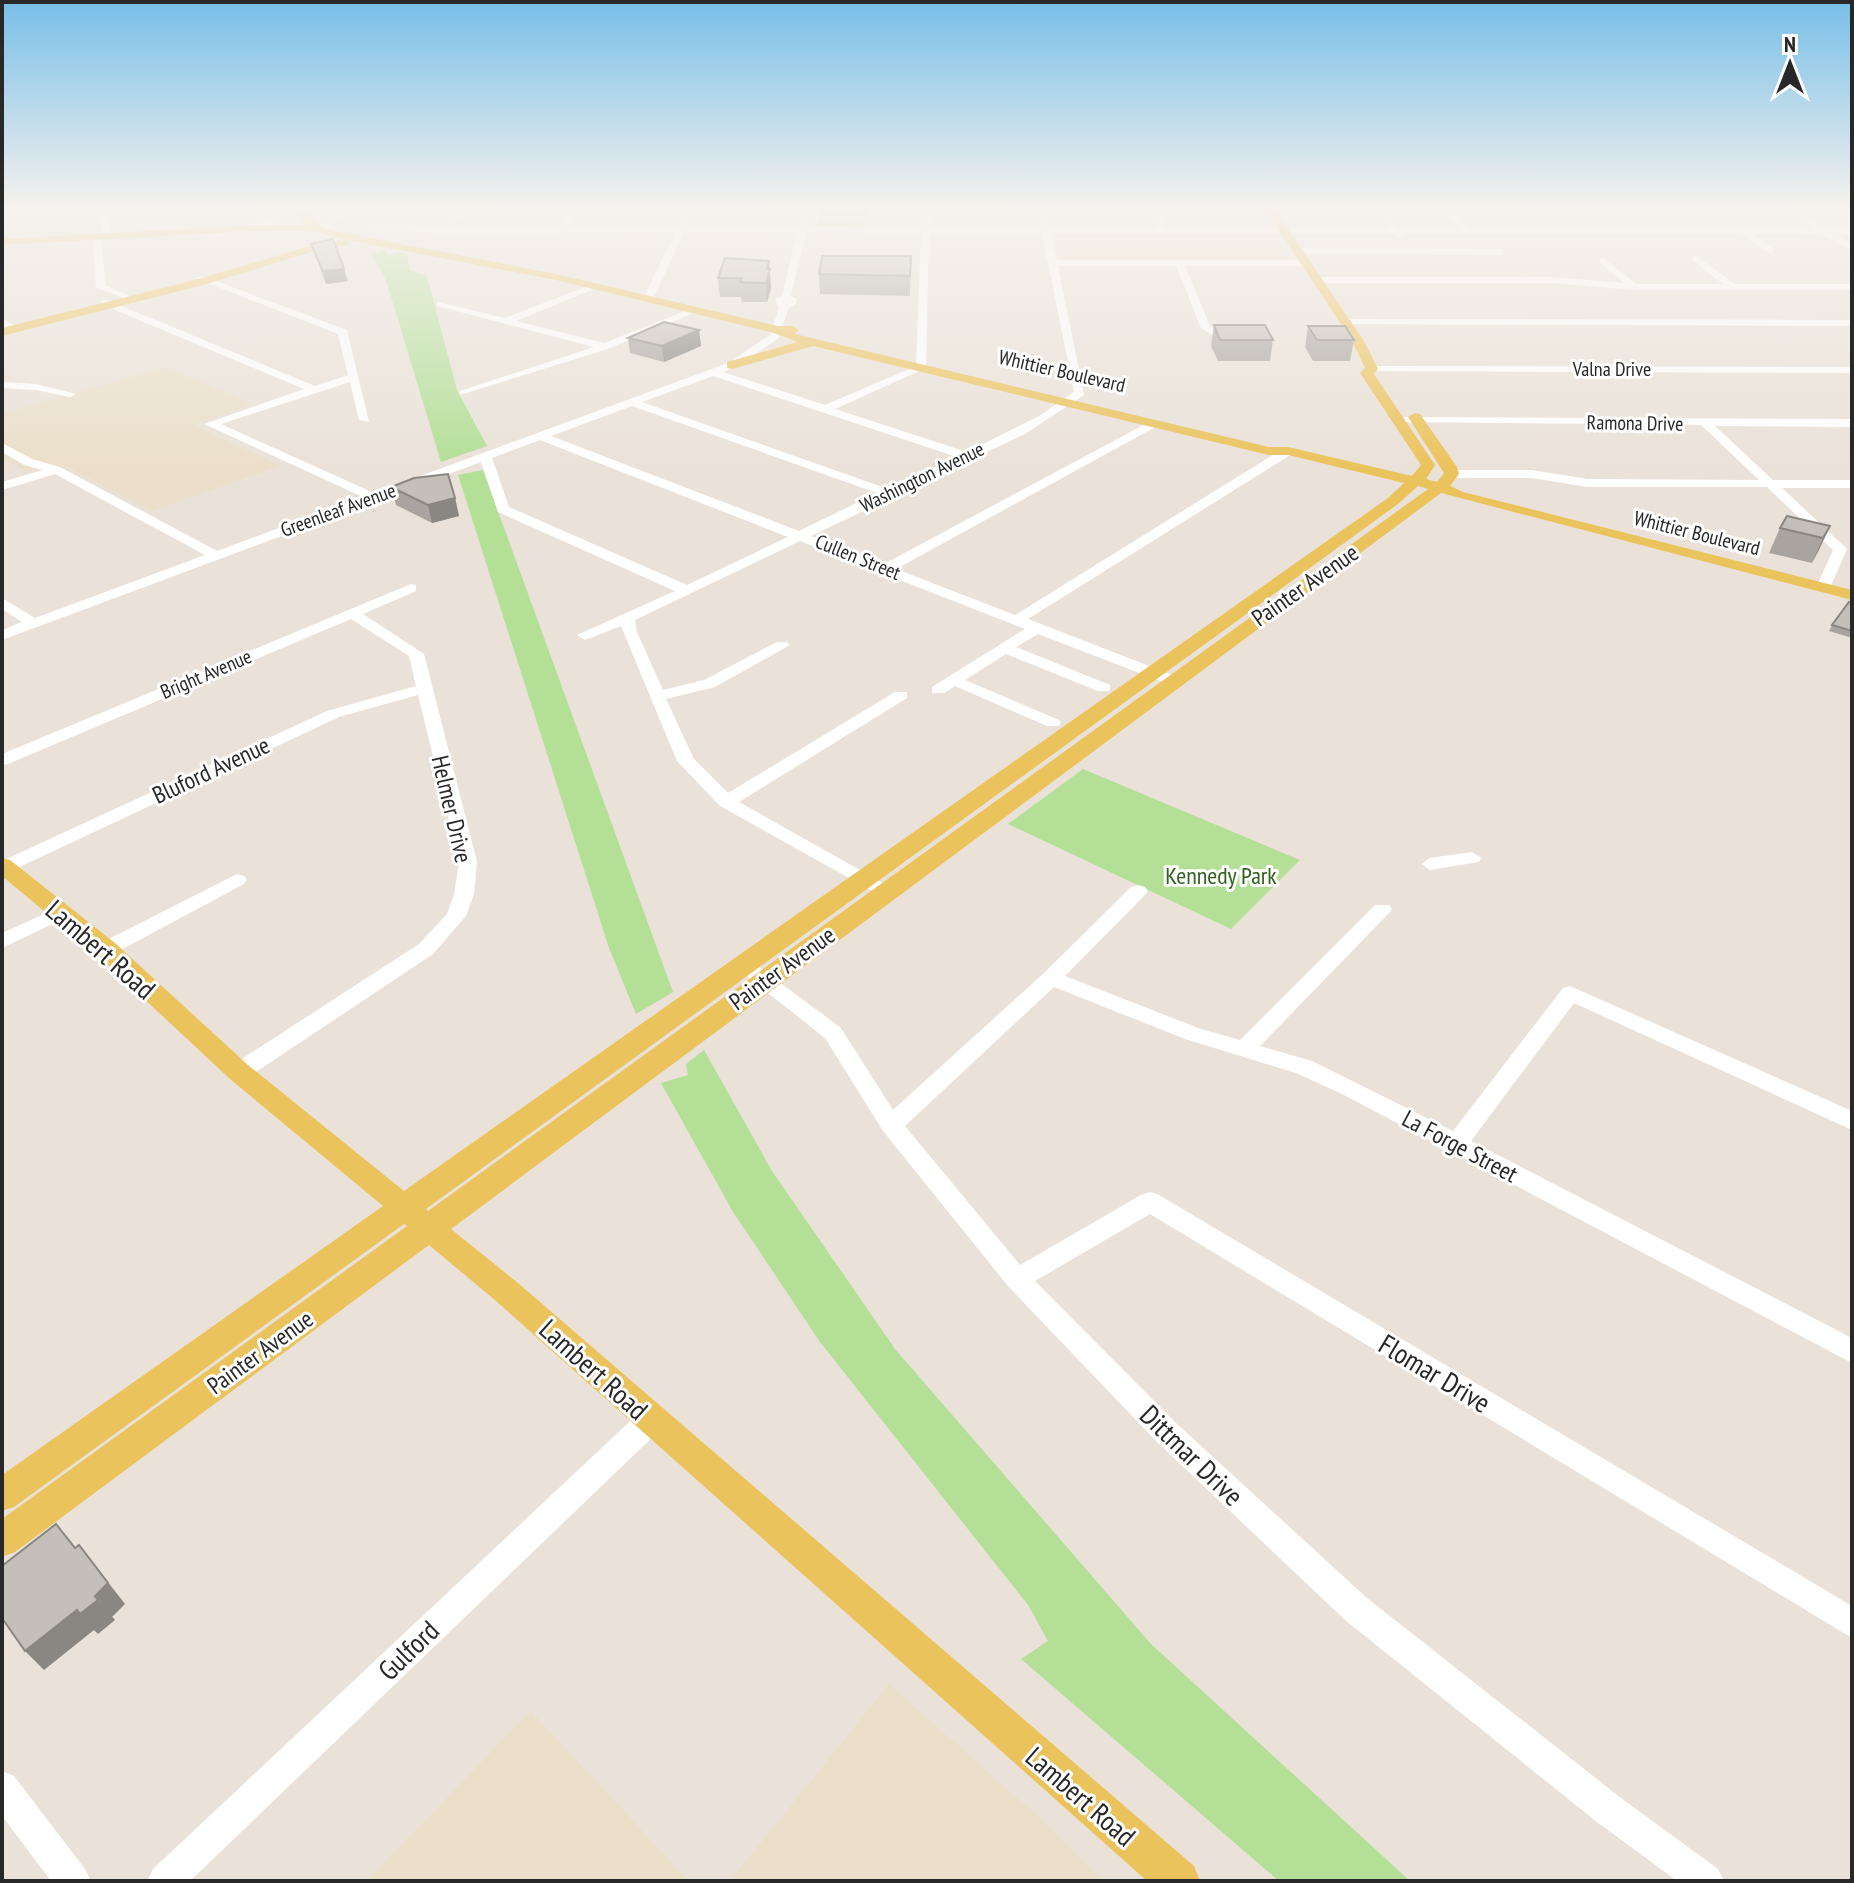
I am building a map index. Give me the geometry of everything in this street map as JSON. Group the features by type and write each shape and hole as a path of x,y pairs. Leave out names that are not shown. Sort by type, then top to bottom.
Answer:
{"main road":[{"path":"6,327 150,293"},
{"name":"Whittier Boulevard","path":"623,293 778,330 799,330 921,364"},
{"path":"1325,293 1372,369 1384,373 1452,474"},
{"name":"Whittier Boulevard","path":"778,330 791,337 816,343 1279,445 1288,451"},
{"path":"732,365 793,345 816,343"},
{"path":"1372,369 1367,373 1428,465 1415,481"},
{"name":"Whittier Boulevard","path":"1072,400 1269,451 1288,451 1440,487 1464,487 1825,583 1852,595"},
{"name":"Painter Avenue","path":"2,1495 417,1217 612,1092 862,882 1164,677 1212,652 1440,487 1452,474"},
{"name":"Painter Avenue","path":"2,1540 417,1217 754,974 885,892 1164,677 1231,618 1393,501 1415,481"},
{"name":"Whittier Boulevard","path":"1825,583 1852,585"},
{"path":"1212,652 1210,644 1235,626 1231,618"},
{"name":"Lambert Road","path":"3,866 106,949 239,1072 417,1217 1179,1881"}],"street":[{"path":"107,293 118,301 313,389"},
{"path":"240,293 343,332 365,420"},
{"path":"506,321 578,293"},
{"path":"648,299 651,293"},
{"path":"778,330 787,293"},
{"path":"826,409 921,364 924,293"},
{"path":"1058,293 1080,393 1072,400"},
{"path":"1191,293 1206,328 1214,333"},
{"path":"440,304 604,347"},
{"path":"464,393 604,347 696,310"},
{"path":"1345,322 1852,323"},
{"name":"Greenleaf Avenue","path":"2,635 732,365 768,342 778,330"},
{"name":"Valna Drive","path":"1372,369 1852,370"},
{"path":"712,372 966,456"},
{"path":"353,377 210,424 373,497"},
{"path":"2,385 36,387 70,394"},
{"name":"Washington Avenue","path":"585,635 804,535 1072,400"},
{"path":"631,402 888,493"},
{"name":"Ramona Drive","path":"1399,420 1852,423"},
{"path":"887,568 1155,423"},
{"path":"1706,424 1767,484 1846,549 1825,583"},
{"name":"Cullen Street","path":"540,436 804,535 1164,677"},
{"path":"2,447 28,462 56,470 216,556"},
{"path":"1017,620 1288,451"},
{"path":"485,456 503,509 685,590"},
{"path":"2,486 56,470"},
{"path":"1452,474 1531,474 1588,483 1852,484"},
{"name":"Bright Avenue","path":"2,760 411,588"},
{"path":"2,602 34,624"},
{"name":"Helmer Drive","path":"239,1072 426,949 456,916 464,894 468,862 416,654 352,613"},
{"path":"627,618 629,632 686,761 726,802 862,882 885,892"},
{"path":"938,690 1036,628"},
{"path":"657,696 709,684 782,645"},
{"path":"1005,648 1104,688"},
{"path":"953,680 1053,723"},
{"name":"Bluford Avenue","path":"3,866 333,714 423,689"},
{"path":"726,802 901,695"},
{"path":"1430,864 1472,858"},
{"path":"106,949 237,880"},
{"path":"891,1125 1051,978 1138,891"},
{"path":"1244,1049 1382,909"},
{"path":"2,941 60,913"},
{"name":"Dittmar Drive","path":"754,974 833,1033 891,1125 1017,1279 1166,1432 1356,1609 1609,1810 1706,1881"},
{"name":"La Forge Street","path":"1051,978 1193,1034 1304,1067 1852,1351"},
{"path":"1456,1144 1570,993 1852,1121"},
{"name":"Flomar Drive","path":"1017,1279 1150,1202 1852,1623"},
{"name":"Gulford","path":"165,1881 651,1420"},
{"path":"2,1788 73,1881"}],"shaded area":[{"path":"166,367 254,404 194,425 280,466 152,511 64,465 26,472 2,458 2,414"},
{"path":"889,1684 1040,1818 1103,1881 730,1881"},
{"path":"531,1711 689,1881 366,1881"}],"green space":[{"path":"390,293 431,293 457,390 487,446 441,462"},
{"path":"483,470 673,992 636,1014 609,948 458,475"},
{"name":"Kennedy Park","path":"1083,769 1300,860 1231,929 1008,824"},
{"path":"704,1050 772,1171 895,1349 1151,1644 1410,1881 1279,1881 1021,1659 1048,1641 1028,1605 820,1342 733,1212 661,1083 688,1075 686,1064"}],"building":[{"path":"664,322 699,330 662,346 628,338"},
{"path":"1214,325 1265,325 1273,340 1220,340"},
{"path":"1308,326 1345,326 1354,340 1317,340"},
{"path":"448,474 455,498 428,505 391,487 414,478"},
{"path":"1787,516 1830,526 1823,538 1780,528"},
{"path":"1849,602 1852,603 1852,631 1832,625"},
{"path":"56,1524 75,1548 79,1545 108,1583 95,1596 98,1600 80,1614 77,1610 25,1651 2,1618 2,1566"}]}
